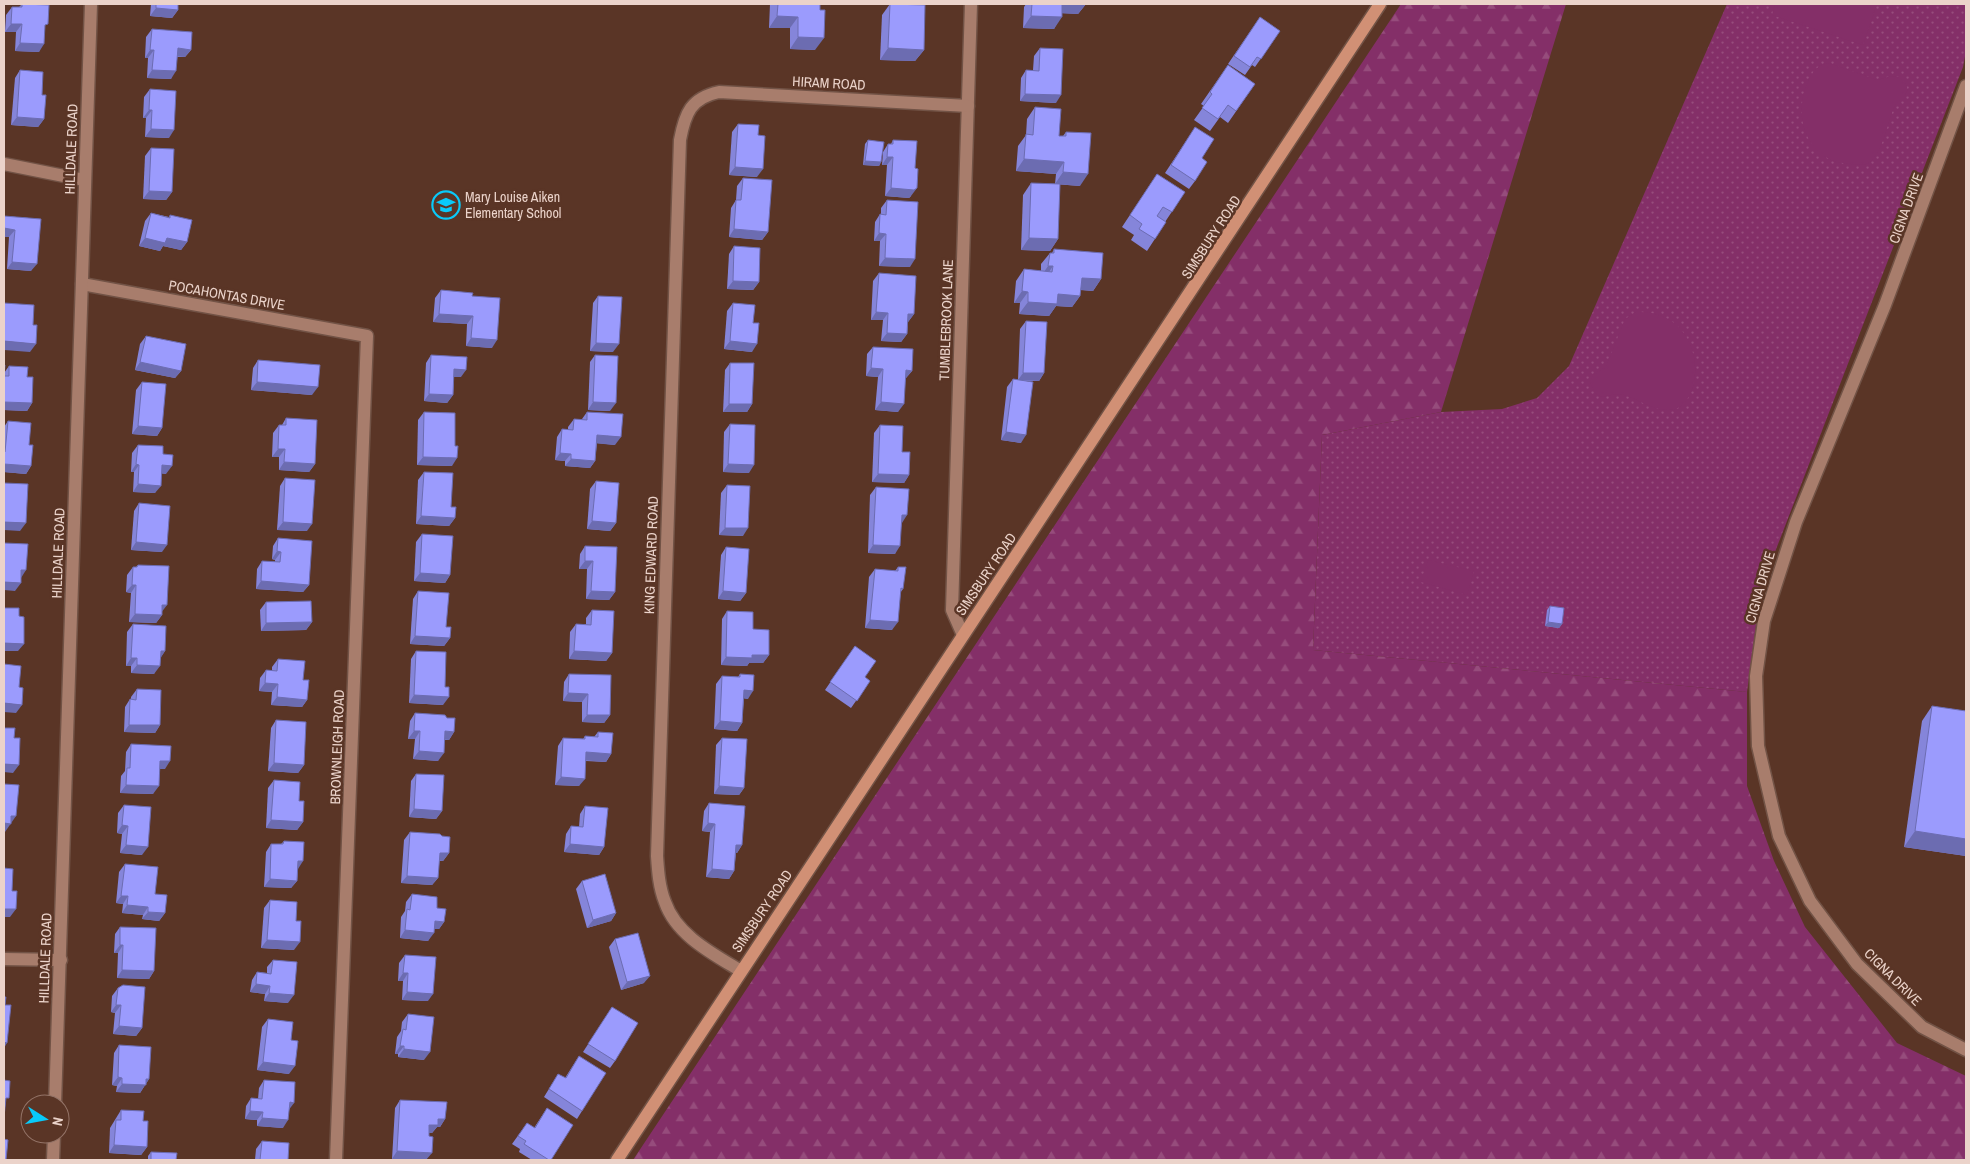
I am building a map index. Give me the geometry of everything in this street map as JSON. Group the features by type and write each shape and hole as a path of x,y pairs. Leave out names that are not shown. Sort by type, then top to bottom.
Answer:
{"main road":[{"name":"SIMSBURY ROAD","path":"617,1160 963,635 1194,290 1380,4"}],"street":[{"name":"HILLDALE ROAD","path":"55,1094 91,4"},
{"name":"TUMBLEBROOK LANE","path":"963,635 952,610 971,4"},
{"name":"CIGNA DRIVE","path":"1966,86 1885,305 1796,522 1764,621 1756,676 1758,746 1778,836 1810,901 1857,964 1922,1027 1966,1050"},
{"name":"HIRAM ROAD","path":"692,106 709,94 719,92 968,106"},
{"name":"KING EDWARD ROAD","path":"692,106 686,115 680,140 657,856 665,903 677,923 692,938 741,971"},
{"path":"4,164 84,180"},
{"name":"POCAHONTAS DRIVE","path":"82,284 367,336"},
{"name":"BROWNLEIGH ROAD","path":"336,1160 367,336"},
{"path":"4,959 60,960"},
{"path":"53,1160 54,1144"}],"green space":[{"path":"1401,4 1566,4 1441,412 1322,435 1313,650 1747,692 1747,786 1774,861 1805,927 1897,1043 1966,1076 1966,1160 633,1160"},
{"path":"1727,4 1966,4 1966,51 1963,67 1761,588 1747,692 1313,650 1322,435 1441,412 1502,409 1537,398 1569,366"},
{"path":"1775,4 1877,4 1863,45 1772,15"},
{"path":"1829,63 1877,80 1891,76 1899,77 1906,85 1907,92 1894,107 1878,151 1868,163 1860,165 1838,162 1825,156 1816,149 1804,128 1802,105 1808,82 1816,69"},
{"path":"1636,312 1661,315 1678,326 1689,342 1695,361 1695,380 1690,396 1680,407 1662,410 1624,395 1600,396 1593,390 1590,382 1593,375 1606,367 1625,319"},
{"path":"1428,560 1474,571 1467,595 1421,582"}],"building":[{"path":"22,4 49,5 44,44 20,43 22,24 11,24 12,7 22,7"},
{"path":"156,4 178,4 178,10 156,8"},
{"path":"778,4 820,4 820,10 825,10 824,38 798,37 798,17 777,16"},
{"path":"890,4 925,5 924,50 888,48"},
{"path":"1032,4 1062,4 1062,17 1031,16"},
{"path":"1260,17 1280,31 1261,59 1257,57 1250,67 1234,56"},
{"path":"152,29 192,32 191,50 178,48 176,71 152,70 154,50 150,50"},
{"path":"1040,48 1063,49 1061,95 1025,94 1026,70 1039,71"},
{"path":"1228,65 1255,84 1236,111 1228,105 1218,119 1202,108"},
{"path":"20,70 43,72 42,95 46,95 44,119 17,117"},
{"path":"150,89 176,91 174,130 151,129 152,110 149,110"},
{"path":"1035,107 1061,109 1059,136 1066,136 1066,132 1091,133 1088,174 1063,172 1064,162 1024,159 1026,134 1033,135"},
{"path":"738,124 759,125 758,135 765,136 763,169 735,167"},
{"path":"1195,127 1214,139 1202,158 1207,162 1195,181 1171,165"},
{"path":"868,140 884,142 881,162 865,161"},
{"path":"893,140 917,141 915,168 918,169 917,188 914,190 891,188 893,157 887,157 888,144 893,144"},
{"path":"151,148 174,149 172,192 149,191"},
{"path":"1157,174 1185,192 1172,212 1163,207 1157,216 1166,222 1155,239 1139,229 1142,224 1130,215"},
{"path":"743,178 772,180 768,232 734,229 736,200 741,200"},
{"path":"1031,183 1060,184 1058,239 1029,238"},
{"path":"887,200 918,202 915,259 885,258 886,234 879,233 880,214 886,215"},
{"path":"151,213 170,218 170,215 192,220 187,242 167,238 165,243 145,238"},
{"path":"4,216 41,219 37,264 12,262 15,230 4,228"},
{"path":"734,246 760,248 759,282 733,281"},
{"path":"1054,249 1103,253 1101,279 1082,278 1080,296 1058,294 1057,304 1028,302 1028,292 1022,291 1024,269 1052,272 1053,266 1048,266 1050,253 1054,253"},
{"path":"879,273 916,276 914,314 908,314 907,334 887,333 888,313 876,312"},
{"path":"441,290 473,293 472,296 500,298 497,340 471,338 473,316 439,314"},
{"path":"598,296 622,297 619,344 596,343"},
{"path":"4,303 34,305 33,325 37,325 36,344 4,341"},
{"path":"733,303 755,305 753,323 759,323 757,344 730,341"},
{"path":"1026,321 1047,322 1044,373 1023,373"},
{"path":"146,336 186,344 181,371 140,362"},
{"path":"873,347 913,349 912,371 906,370 904,404 881,402 883,369 871,368"},
{"path":"431,355 467,357 466,370 454,369 453,395 429,394"},
{"path":"595,355 618,356 616,403 593,402"},
{"path":"258,360 320,365 318,387 257,382"},
{"path":"730,363 754,363 752,404 729,404"},
{"path":"9,366 28,367 27,377 33,377 32,403 4,402 4,376 9,376"},
{"path":"1013,379 1033,382 1026,435 1006,432"},
{"path":"142,382 166,384 162,428 138,426"},
{"path":"424,412 455,413 455,446 458,446 457,458 423,457"},
{"path":"587,412 623,414 621,437 597,435 595,461 571,459 571,454 560,453 562,429 573,430 574,419 587,420"},
{"path":"286,418 317,420 315,464 284,462 285,449 278,449 279,425 286,425"},
{"path":"8,421 31,423 29,445 33,445 31,466 4,464"},
{"path":"730,424 755,425 754,465 728,464"},
{"path":"880,425 903,426 902,452 910,452 909,475 878,474"},
{"path":"138,445 163,446 163,454 173,455 172,466 162,465 161,486 138,484 139,465 136,464"},
{"path":"424,472 453,473 451,507 456,507 455,518 421,516"},
{"path":"285,478 315,480 312,524 283,522"},
{"path":"596,481 619,483 616,523 592,521"},
{"path":"4,483 28,484 26,523 4,522"},
{"path":"727,485 750,486 748,528 725,528"},
{"path":"876,487 909,489 907,515 902,515 900,546 873,545"},
{"path":"139,503 170,506 167,545 136,542"},
{"path":"422,534 453,536 450,575 420,573"},
{"path":"278,538 312,541 309,585 261,581 262,561 280,562 281,552 277,551"},
{"path":"4,543 28,544 26,570 21,570 21,583 4,582"},
{"path":"585,546 617,547 615,592 591,591 593,561 585,561"},
{"path":"726,547 749,549 746,593 723,591"},
{"path":"138,565 169,566 167,605 162,605 162,615 135,614 136,585 132,585 133,567"},
{"path":"898,567 906,567 903,589 901,588 898,622 870,620 875,569 898,571"},
{"path":"418,591 449,593 446,627 451,627 450,638 415,636"},
{"path":"311,601 312,622 266,623 266,602"},
{"path":"1550,606 1564,608 1562,624 1548,622"},
{"path":"4,608 19,608 19,616 24,617 24,644 4,643"},
{"path":"592,610 614,611 612,653 574,651 576,624 591,625"},
{"path":"727,611 753,612 753,629 769,630 769,655 752,655 752,658 726,657"},
{"path":"133,624 166,626 165,651 161,651 160,666 137,665 137,658 131,658"},
{"path":"855,646 876,661 865,677 870,681 857,701 830,682"},
{"path":"416,651 446,652 445,687 449,687 449,697 414,695"},
{"path":"278,659 305,661 303,680 309,680 307,700 277,697 278,684 265,683 266,670 277,671"},
{"path":"4,664 21,666 19,687 23,688 22,705 4,703"},
{"path":"569,674 611,675 610,715 587,715 588,694 568,693"},
{"path":"740,674 754,675 753,691 744,690 742,723 720,721 722,676 740,677"},
{"path":"137,689 161,690 160,725 129,725 130,699 136,700"},
{"path":"1932,706 1966,711 1966,839 1915,831"},
{"path":"415,713 445,715 447,718 455,718 454,732 445,731 444,753 419,751 420,731 414,731"},
{"path":"276,720 306,722 304,765 274,763"},
{"path":"4,728 15,728 14,738 20,738 19,765 4,764"},
{"path":"598,732 613,733 611,754 586,752 585,779 561,777 563,738 585,739 585,736 598,737"},
{"path":"722,738 747,739 744,788 719,786"},
{"path":"131,744 171,746 170,761 160,761 159,786 126,785 127,768 130,768"},
{"path":"416,774 444,775 442,811 414,809"},
{"path":"274,780 300,782 299,801 304,801 303,822 271,820"},
{"path":"4,784 19,785 16,816 11,816 11,824 4,823"},
{"path":"709,803 745,806 742,845 736,845 734,871 712,869 715,824 708,823"},
{"path":"124,805 151,807 148,847 126,845 128,826 122,825"},
{"path":"585,806 608,808 604,847 570,844 571,826 583,827"},
{"path":"410,832 440,834 450,837 449,853 440,853 438,878 407,876"},
{"path":"284,841 304,842 303,861 298,861 297,881 270,879 271,844 283,844"},
{"path":"125,864 158,867 155,894 167,895 165,913 148,912 148,907 127,905 128,896 121,896"},
{"path":"4,868 13,869 12,891 17,891 16,909 4,909"},
{"path":"605,874 616,913 593,920 582,881"},
{"path":"412,894 437,897 437,908 446,909 444,922 435,921 434,933 405,930 407,909 410,910"},
{"path":"270,900 297,902 296,921 301,921 300,942 267,940"},
{"path":"120,927 156,928 154,971 122,970 123,945 120,945"},
{"path":"638,933 650,976 627,982 615,939"},
{"path":"405,955 436,957 433,994 407,992 408,973 403,973"},
{"path":"273,960 297,962 294,995 269,993 270,986 256,984 257,972 271,974"},
{"path":"123,985 145,987 142,1028 119,1026 121,1005 116,1005 118,988"},
{"path":"4,997 6,997 5,1005 11,1005 7,1043 4,1042"},
{"path":"612,1007 638,1023 615,1061 588,1044"},
{"path":"408,1014 434,1017 430,1052 404,1049 404,1046 400,1046 403,1029 406,1030"},
{"path":"268,1019 293,1022 291,1040 298,1041 295,1066 263,1062"},
{"path":"119,1045 151,1047 149,1079 146,1079 146,1085 122,1084 122,1078 118,1077"},
{"path":"579,1056 606,1073 582,1111 549,1089 558,1074 566,1078"},
{"path":"4,1080 10,1081 9,1098 6,1098 4,1117"},
{"path":"264,1080 295,1082 294,1103 290,1102 288,1120 262,1118 263,1112 250,1111 251,1098 262,1099"},
{"path":"400,1100 447,1102 445,1119 438,1119 438,1125 429,1125 429,1136 433,1137 432,1153 397,1151"},
{"path":"547,1108 573,1125 551,1160 524,1144 526,1141 518,1136 527,1123 535,1128"},
{"path":"121,1110 144,1111 143,1121 148,1121 147,1147 114,1145 116,1120 121,1120"},
{"path":"4,1139 8,1140 6,1160 4,1160"},
{"path":"262,1141 289,1143 288,1160 260,1160"},
{"path":"151,1152 177,1153 176,1160 151,1160"}],"place":[{"name":"Mary Louise Aiken Elementary School","path":"446,205"}]}
